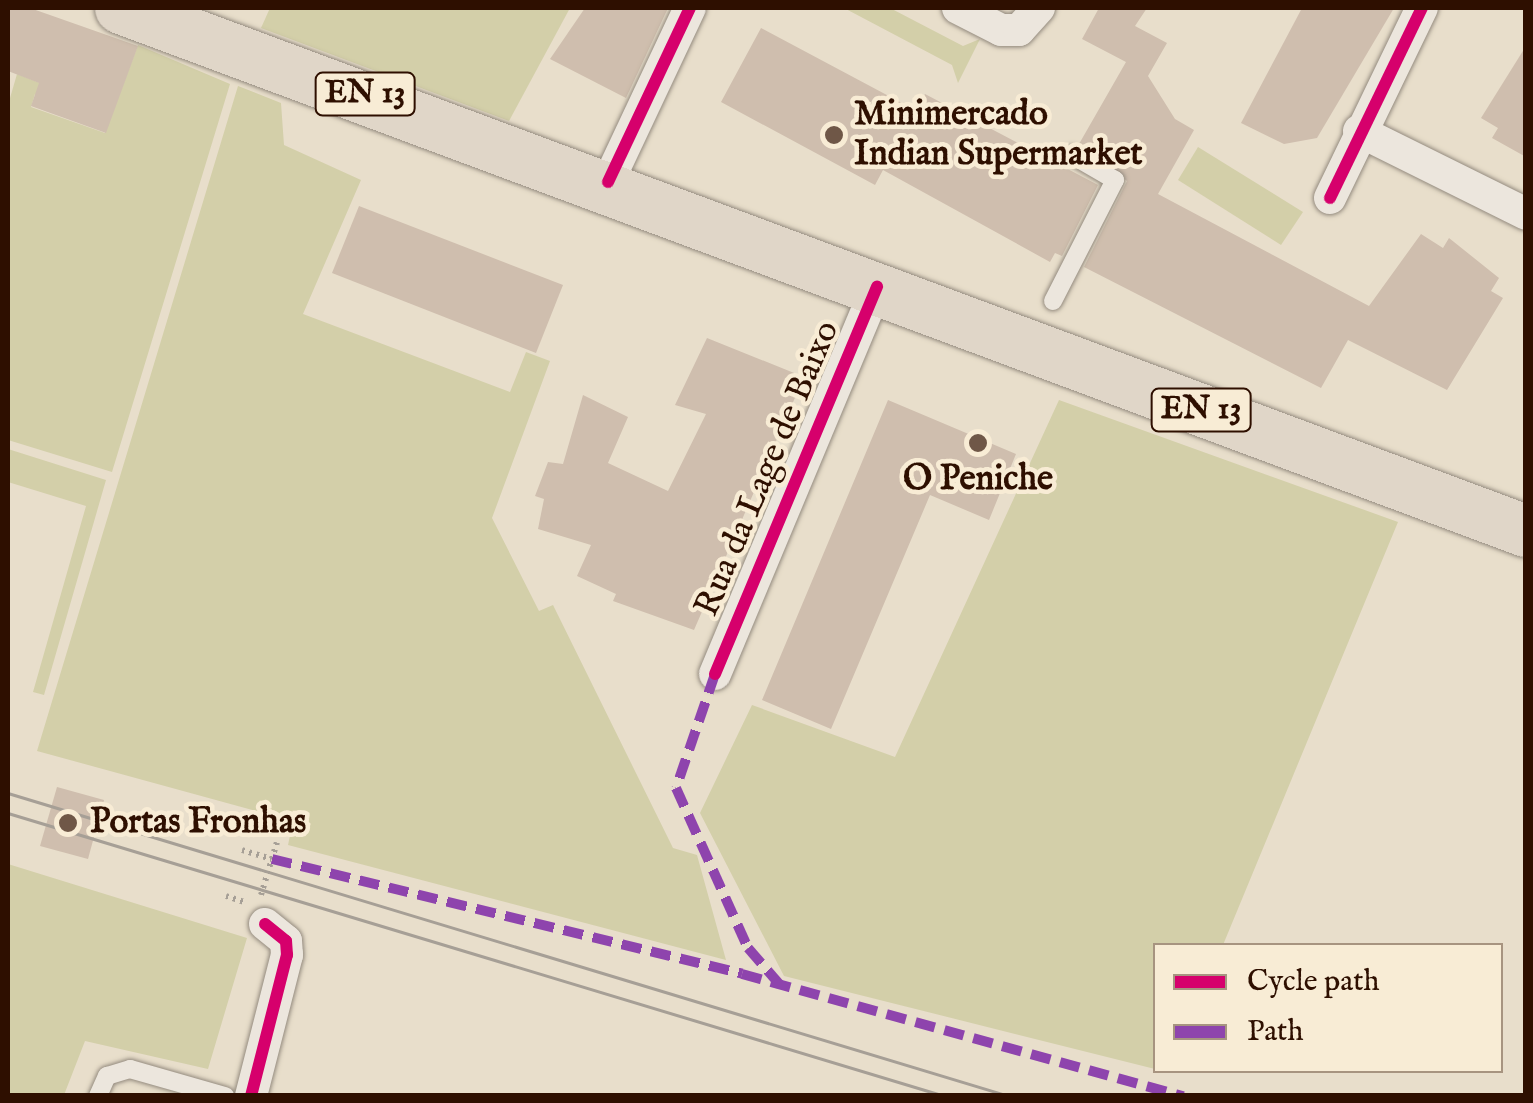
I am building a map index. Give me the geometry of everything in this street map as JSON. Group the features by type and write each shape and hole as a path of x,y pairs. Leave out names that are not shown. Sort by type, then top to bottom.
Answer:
{"main road":[{"name":"EN 13","path":"121,8 608,182 1526,530"}],"street":[{"path":"608,182 690,8"},
{"path":"958,8 1000,30 1019,30 1039,8"},
{"path":"1330,198 1359,131 1422,8"},
{"path":"1359,131 1526,214"},
{"name":"Rua da Lage de Baixo","path":"715,674 877,286"},
{"path":"251,1096 287,955 286,941 259,922"}],"lane":[{"path":"1053,301 1115,180 1072,156"},
{"path":"98,1096 107,1076 130,1069 225,1096"}],"path":[{"path":"259,922 276,842"},
{"path":"242,850 272,859"}],"shaded area":[{"path":"270,8 570,8 509,121 261,28"},
{"path":"844,8 890,8 963,46 980,39 958,83 952,65"},
{"path":"138,45 230,84 112,472 8,440 8,105 17,74 50,87 46,97 35,94 31,107 105,133"},
{"path":"238,86 281,103 284,145 361,180 303,314 510,392 526,352 550,361 492,518 539,611 553,605 673,848 697,855 726,960 288,845 293,821 37,751"},
{"path":"1198,147 1303,212 1281,245 1178,180"},
{"path":"1059,400 1398,522 1224,943 1153,943 1153,1068 784,976 700,813 752,705 895,757"},
{"path":"8,449 106,480 44,695 33,692 86,506 8,482"},
{"path":"8,864 247,938 208,1069 85,1041 64,1095 8,1095"}],"building":[{"path":"8,8 30,8 138,46 106,133 31,106 39,83 8,71"},
{"path":"585,8 668,8 626,98 550,59"},
{"path":"1099,8 1147,8 1135,26 1167,43 1148,76 1175,119 1194,130 1158,194 1369,306 1421,234 1443,248 1449,238 1499,278 1491,291 1503,298 1447,390 1348,340 1321,388 1084,267 1127,181 1079,144 1126,62 1082,39"},
{"path":"1302,8 1394,8 1317,138 1284,144 1241,123"},
{"path":"761,28 915,110 925,94 1098,185 1062,256 1055,253 1050,262 883,170 875,185 721,102"},
{"path":"1526,46 1526,157 1492,138 1498,128 1481,118"},
{"path":"359,206 563,285 536,353 332,273"},
{"path":"707,338 804,377 694,630 613,601 616,594 577,576 591,545 538,529 544,499 535,496 548,462 563,464 583,395 628,417 608,463 668,491 706,414 675,405"},
{"path":"888,400 1016,454 989,520 930,495 831,729 762,700"},
{"path":"57,787 104,800 88,859 40,846"}],"tram line":[{"path":"8,793 1009,1096"},
{"path":"8,813 945,1096"}],"marked path":[{"path":"715,674 676,788 748,948 780,985"},
{"path":"272,859 742,974 1183,1096"}],"cycle path":[{"path":"608,182 690,8"},
{"path":"1330,198 1422,8"},
{"path":"715,674 877,286"},
{"path":"251,1096 287,955 286,941 265,924"}],"place":[{"name":"Minimercado Indian Supermarket","path":"834,135"},
{"name":"O Peniche","path":"978,443"},
{"name":"Portas Fronhas","path":"68,823"}]}
